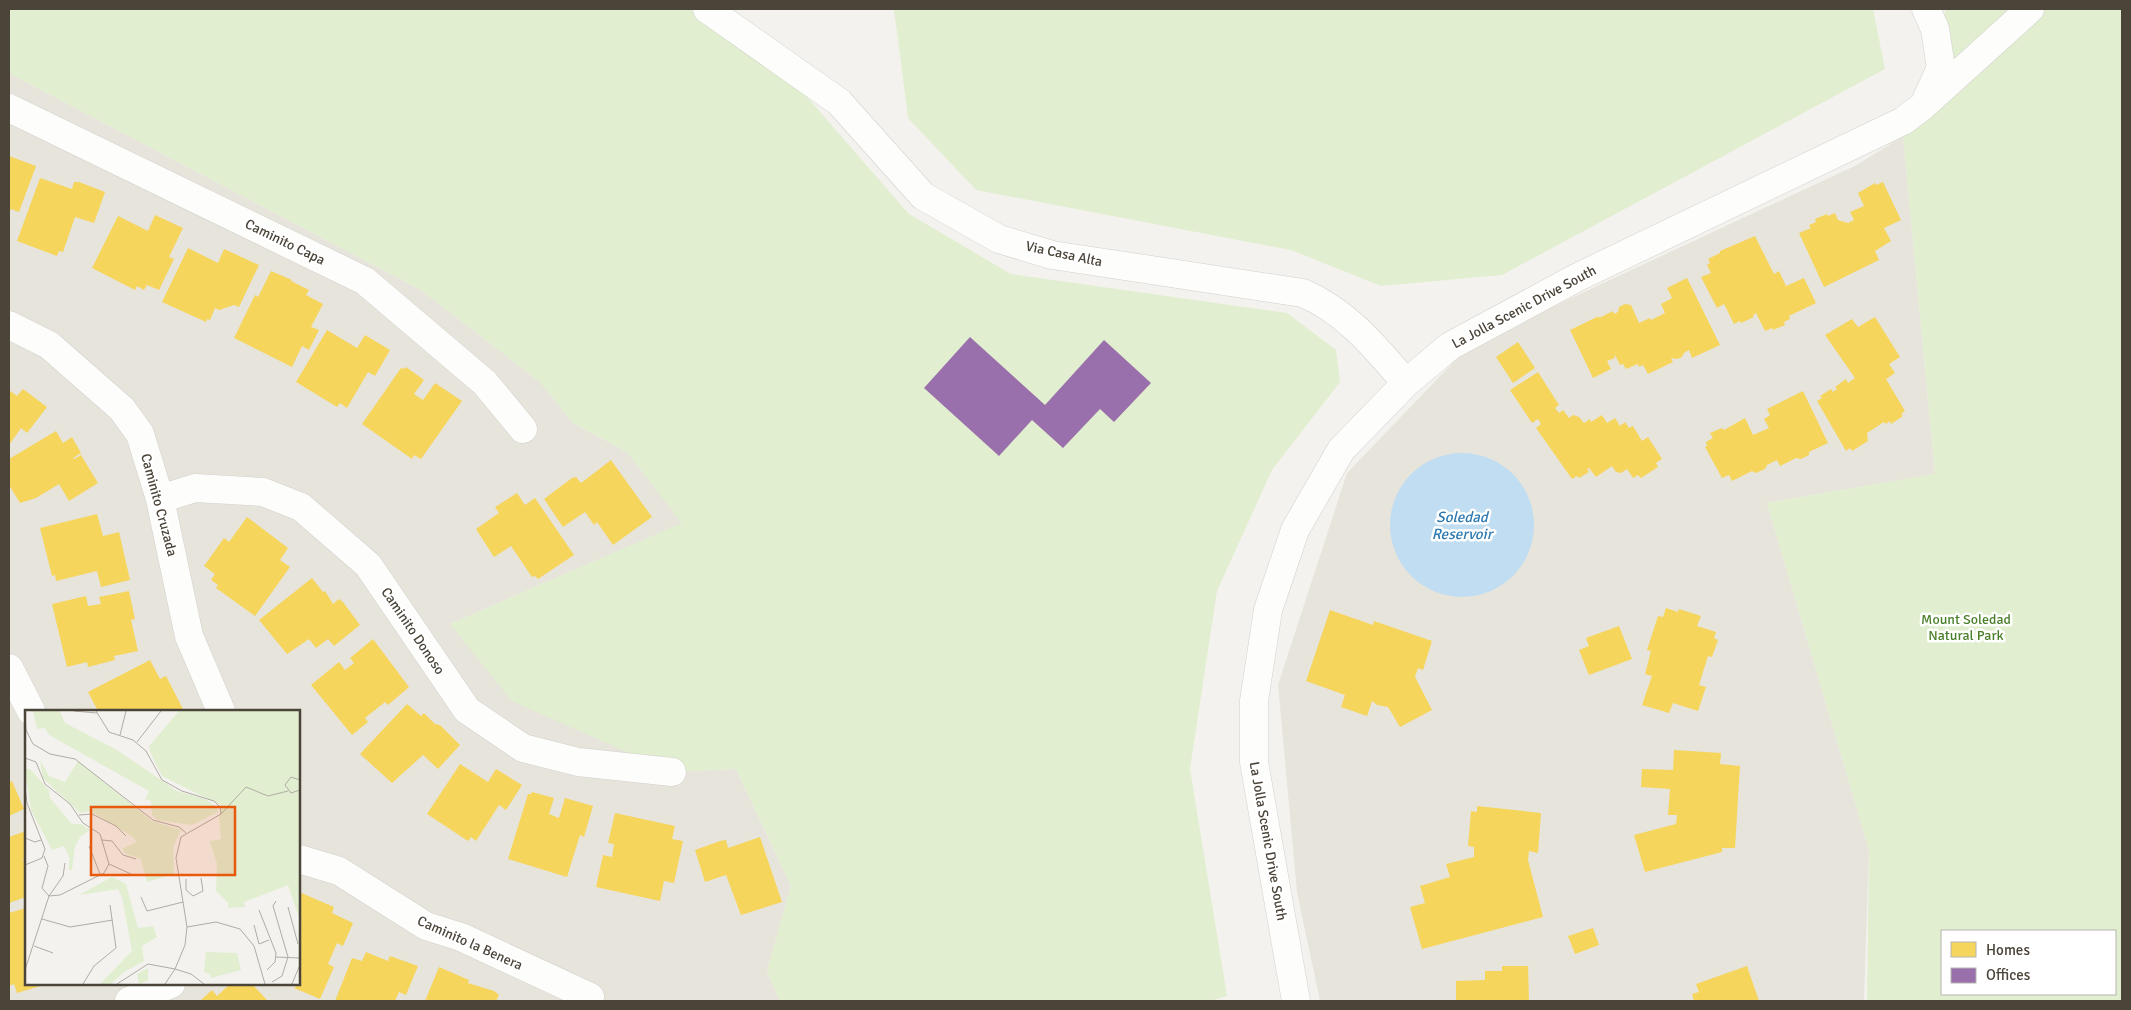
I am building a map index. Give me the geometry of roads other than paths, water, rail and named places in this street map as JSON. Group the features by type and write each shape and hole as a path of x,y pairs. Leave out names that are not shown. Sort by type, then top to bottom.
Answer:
{"street":[{"name":"Via Casa Alta","path":"707,9 839,102 923,196 999,239 1052,255 1304,293 1327,303 1365,334 1406,383"},
{"path":"1923,106 1941,68 1935,30 1926,9"},
{"name":"La Jolla Scenic Drive South","path":"1296,1001 1254,762 1254,701 1268,610 1295,530 1341,450 1406,383 1450,346 1578,277 1903,121 1923,106 2030,9"},
{"name":"Caminito Capa","path":"9,108 365,280 485,383 523,429"},
{"name":"Caminito Cruzada","path":"9,325 49,344 122,408 140,434 160,499 189,636 221,710"},
{"name":"Caminito Donoso","path":"160,499 195,488 263,492 301,508 368,565 467,710 523,748 578,762 672,772"},
{"path":"9,668 30,710"},
{"name":"Caminito la Benera","path":"300,859 338,871 426,926 461,937 590,997"},
{"path":"130,995 168,985"}],"water":[{"name":"Soledad Reservoir","path":"1462,453 1489,459 1513,474 1528,498 1534,525 1528,552 1513,576 1489,591 1462,597 1435,591 1411,576 1396,552 1390,525 1396,498 1411,474 1435,459"}],"park label":[{"name":"Mount Soledad Natural Park","path":"1966,628"}]}
